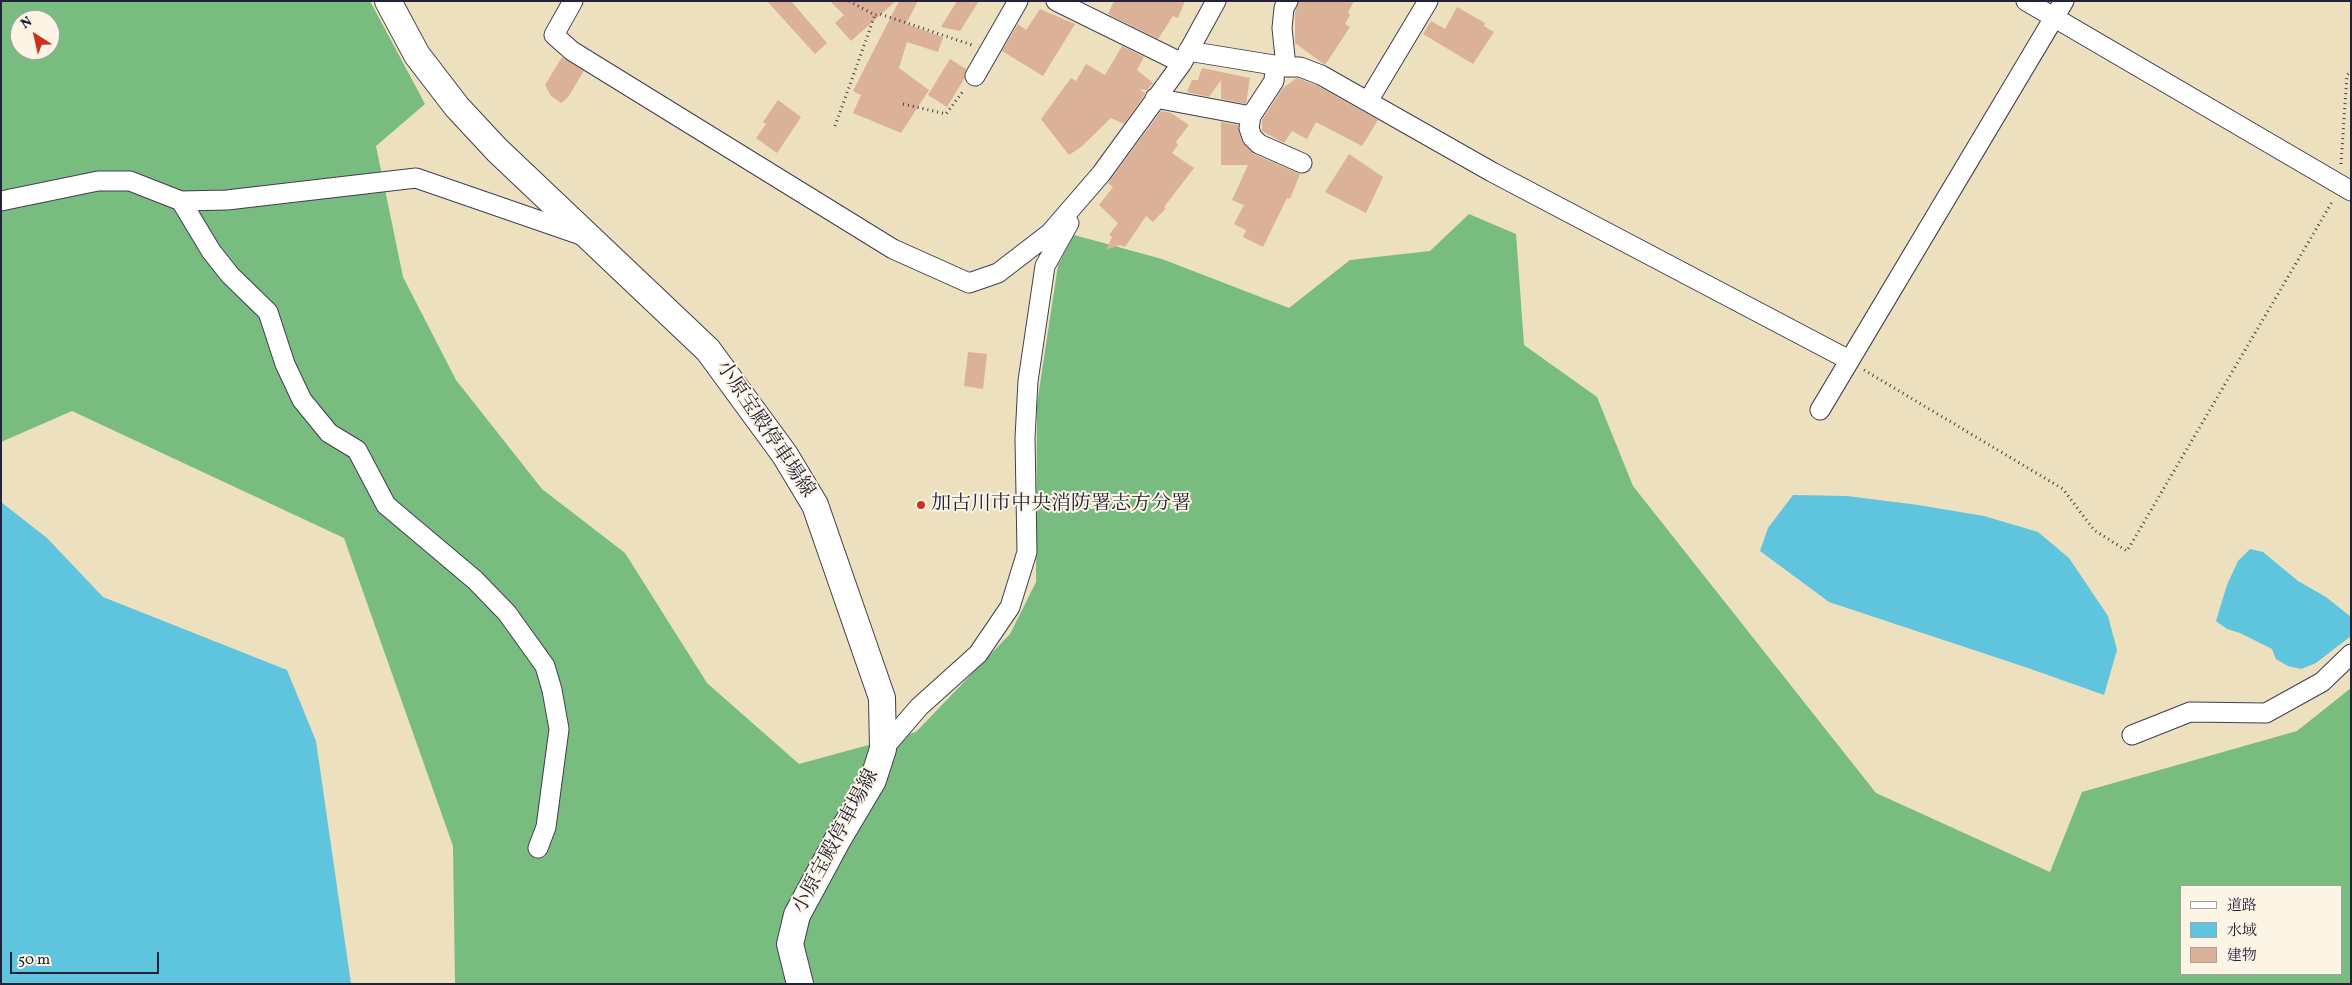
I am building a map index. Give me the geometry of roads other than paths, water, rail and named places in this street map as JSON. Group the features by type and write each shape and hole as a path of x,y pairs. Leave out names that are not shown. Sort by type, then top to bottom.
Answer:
{"main road":[{"name":"小原宝殿停車場線","path":"388,1 417,55 457,107 497,150 708,350 785,455 814,505 882,698 883,749 873,780 797,915 790,944 800,984"}],"street":[{"path":"573,1 554,35 572,51 893,249 969,283 998,273 1050,233 1101,174 1156,98 1185,57 1216,1"},
{"path":"975,76 1018,1"},
{"path":"1056,1 1185,57 1300,67 1321,74 1492,172 1849,360"},
{"path":"1288,1 1284,8 1281,66 1274,81 1251,116 1249,128 1252,137 1259,144 1302,163"},
{"path":"1368,101 1428,1"},
{"path":"2026,1 2345,186"},
{"path":"1820,410 2064,1"},
{"path":"1156,98 1251,116"},
{"path":"1,201 98,181 130,181 181,201 227,200 416,178 592,238"},
{"path":"883,749 919,707 978,654 1010,607 1027,552 1025,438 1028,380 1045,266 1085,192"},
{"path":"181,201 211,251 230,275 268,312 285,364 302,400 329,433 358,450 386,504 475,580 508,613 545,666 552,690 559,729 546,827 538,848"},
{"path":"2132,734 2190,712 2266,713 2322,682 2351,654"}],"water":[{"path":"1793,495 1847,496 1918,505 1984,516 2038,532 2069,558 2108,616 2117,650 2104,695 1829,602 1760,551 1768,528"},
{"path":"1,502 47,538 103,597 287,670 316,741 351,984 1,984"},
{"path":"2250,549 2263,552 2298,581 2326,597 2351,617 2351,636 2316,663 2301,669 2288,666 2276,659 2272,649 2240,633 2227,629 2216,621 2227,585 2238,561"}],"place":[{"name":"加古川市中央消防署志方分署","path":"921,505"}]}
